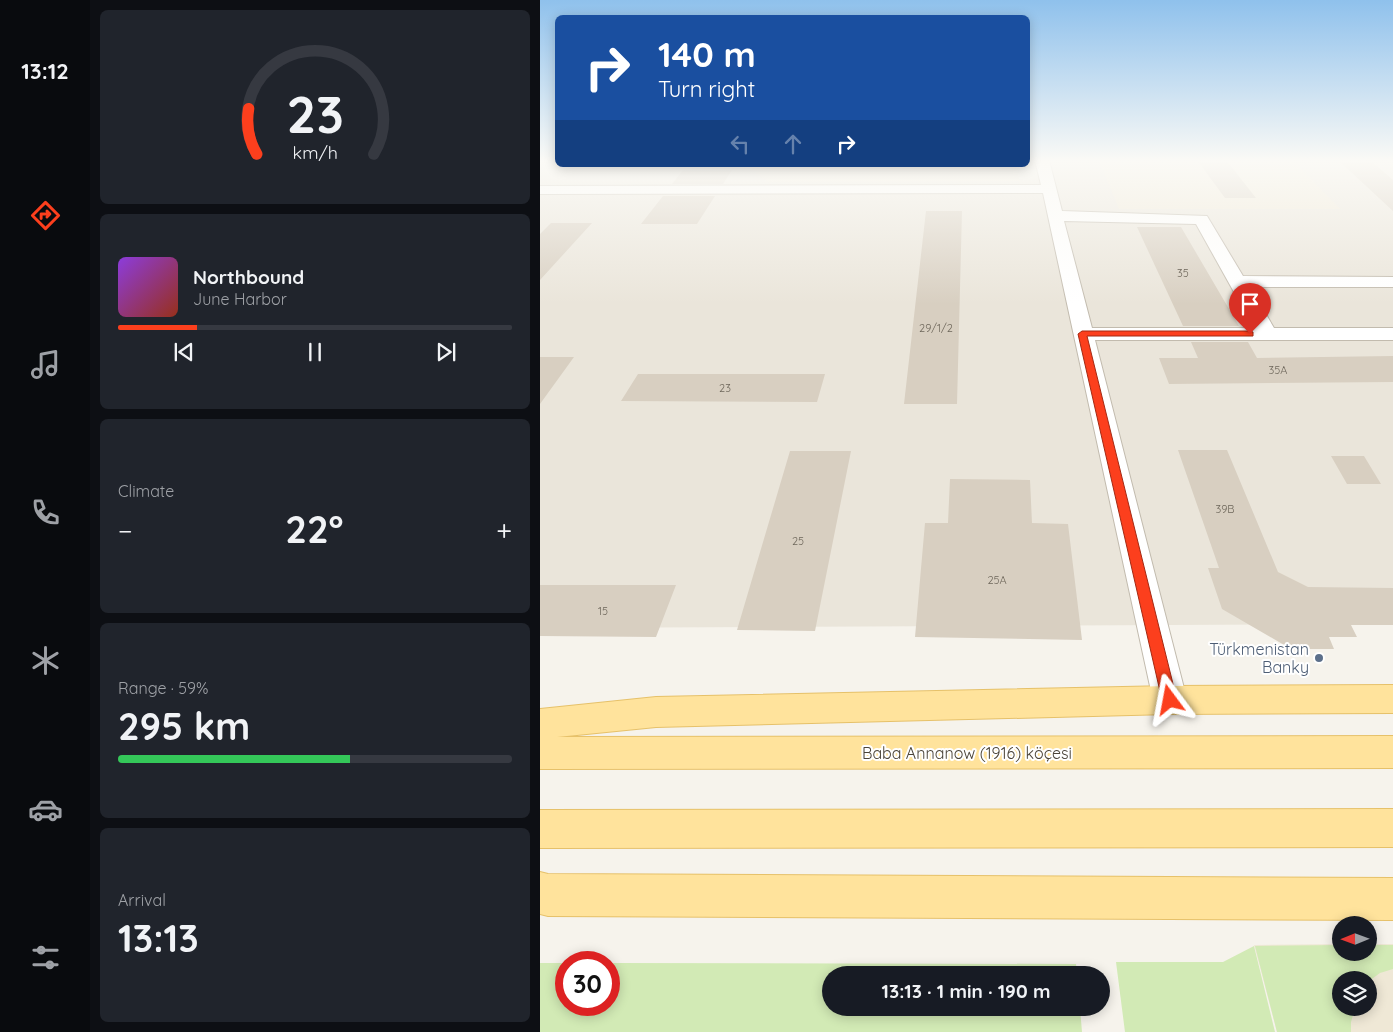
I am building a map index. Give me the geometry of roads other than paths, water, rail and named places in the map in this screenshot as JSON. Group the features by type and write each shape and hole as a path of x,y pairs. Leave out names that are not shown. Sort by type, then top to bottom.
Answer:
{"main road":[{"path":"540,724 656,712 1170,700 1393,699"},
{"name":"Baba Annanow (1916) köçesi","path":"540,753 1393,752"},
{"path":"540,829 1393,828"},
{"path":"540,893 548,895 1393,899"}],"street":[{"path":"1052,208 1170,700"},
{"path":"1054,216 1201,219 1268,334"},
{"path":"1237,281 1393,282"},
{"path":"1374,281 1393,303"},
{"path":"1082,334 1393,334"}],"place":[{"name":"Türkmenistan Banky","path":"1319,658"}]}
